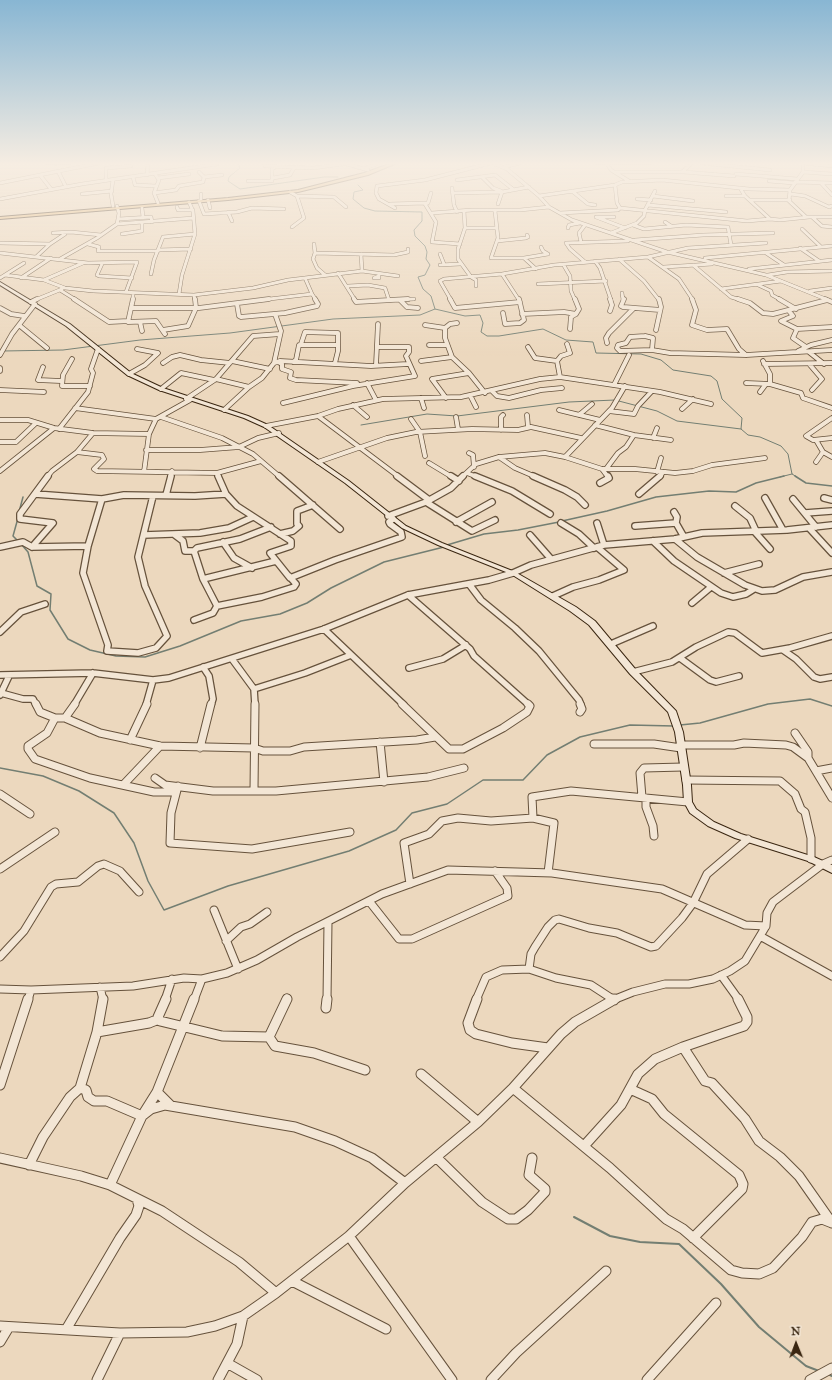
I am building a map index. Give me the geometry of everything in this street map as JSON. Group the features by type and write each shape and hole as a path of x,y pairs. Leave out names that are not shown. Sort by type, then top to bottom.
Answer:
{"street":[{"path":"60,259 88,244 112,227"},
{"path":"122,234 142,231 142,227"},
{"path":"179,294 181,279 195,234 194,227"},
{"path":"435,227 432,242 460,244"},
{"path":"580,242 579,233 583,227"},
{"path":"593,227 667,252 766,275 809,291 832,302"},
{"path":"639,227 643,229 665,227"},
{"path":"702,227 700,230 703,235"},
{"path":"728,227 732,245"},
{"path":"476,286 476,280 471,277 460,264 458,254 464,228 497,228 497,241 491,258 524,258 548,254 543,251 541,247"},
{"path":"611,233 625,228"},
{"path":"658,229 666,237"},
{"path":"802,229 820,246"},
{"path":"36,257 50,244 65,234 71,232 101,235"},
{"path":"53,233 65,234"},
{"path":"585,262 566,243 631,241 703,235 773,233"},
{"path":"151,274 158,250 164,237 195,234"},
{"path":"497,241 528,238 527,235"},
{"path":"0,243 50,244"},
{"path":"520,302 455,308 440,281 444,279 502,274 563,264 648,257 688,248 766,243"},
{"path":"88,244 99,247 97,250 98,251 191,249"},
{"path":"314,244 316,253 313,259 317,268 325,276"},
{"path":"700,259 832,246"},
{"path":"800,248 818,261"},
{"path":"353,249 353,254"},
{"path":"316,253 394,255 408,252 408,249"},
{"path":"0,253 60,259 83,263 102,264 137,262 126,292"},
{"path":"766,253 795,272"},
{"path":"361,254 362,271"},
{"path":"440,254 444,264"},
{"path":"648,257 664,267 680,281 694,302 696,310 692,325 707,330 727,330 739,349 746,354"},
{"path":"21,278 50,258"},
{"path":"524,258 536,269"},
{"path":"619,259 644,281 660,301 660,310 656,330"},
{"path":"745,270 832,260"},
{"path":"595,262 600,268 606,281 612,305 610,311"},
{"path":"44,280 83,263"},
{"path":"0,278 24,264"},
{"path":"102,264 97,274 99,276 132,278"},
{"path":"440,265 460,264"},
{"path":"563,264 570,276 571,291 579,309 576,314 571,317 570,329"},
{"path":"664,267 719,264"},
{"path":"693,265 731,297 750,303 763,312 773,314 796,310 827,300"},
{"path":"5,275 44,280 65,288 134,293 194,295 253,288 338,273 362,271 398,276"},
{"path":"766,275 795,272 832,271"},
{"path":"338,273 348,286 356,302 414,299"},
{"path":"502,274 520,302 524,320 522,322 505,324 503,313"},
{"path":"236,304 240,317 275,314 317,306 318,304 305,278"},
{"path":"538,284 606,281"},
{"path":"721,289 781,281"},
{"path":"0,283 68,325 129,374 161,389 246,417 266,426 279,433 347,482 404,527 454,550 513,573 554,596 592,623 633,672 672,711 679,732 688,802 693,812 711,824 748,839 828,862"},
{"path":"348,286 368,285 385,288 388,300"},
{"path":"758,285 771,291 772,296 796,310"},
{"path":"0,354 33,303 65,288"},
{"path":"809,291 832,288"},
{"path":"60,290 110,322 156,321 164,332 188,326 196,308 194,295"},
{"path":"128,321 134,293"},
{"path":"622,293 624,299 621,306 633,309 660,310"},
{"path":"132,308 196,308 312,294"},
{"path":"400,300 408,308 418,308"},
{"path":"0,308 11,314 24,316"},
{"path":"607,343 606,338 609,333 633,309"},
{"path":"789,311 793,316 781,321 797,329 832,327"},
{"path":"522,314 564,312 576,314"},
{"path":"224,410 249,386 262,378 276,363 280,327 275,314"},
{"path":"140,322 142,331"},
{"path":"425,325 444,328 450,324 457,323"},
{"path":"19,324 46,348"},
{"path":"376,365 378,324"},
{"path":"444,328 447,345 452,357 469,373 485,392"},
{"path":"797,329 793,338 806,348"},
{"path":"292,362 296,360 299,345 301,344 306,332 336,332 338,345 335,363"},
{"path":"144,472 149,434 158,418 215,380 253,336 280,334"},
{"path":"652,350 653,338 645,336 630,338 626,342 618,345 617,348 620,351 652,350 670,353 746,354 832,350"},
{"path":"797,352 814,344 832,340"},
{"path":"301,344 338,345"},
{"path":"557,362 562,356 570,353 567,344"},
{"path":"811,352 815,349 814,344"},
{"path":"429,345 447,345"},
{"path":"283,403 367,383 415,376 408,364 406,356 410,348 408,346 378,347"},
{"path":"528,347 535,358 557,362"},
{"path":"0,471 56,428 88,392 93,373 91,368 97,348"},
{"path":"129,374 146,365 158,353 137,349"},
{"path":"811,352 824,364"},
{"path":"760,392 768,384 770,374 764,364 762,354"},
{"path":"163,363 172,357 180,355 201,360 231,362 270,369"},
{"path":"614,384 629,355"},
{"path":"421,360 452,357"},
{"path":"61,381 72,359"},
{"path":"219,362 222,372"},
{"path":"557,362 560,377"},
{"path":"276,363 335,363 338,365 408,364"},
{"path":"276,363 282,364 282,369 291,372 290,378 296,380 336,384 367,383"},
{"path":"764,364 810,365 832,363"},
{"path":"810,365 822,378 812,390"},
{"path":"43,367 38,380 61,381"},
{"path":"161,389 181,373 249,386"},
{"path":"446,398 432,379 469,373"},
{"path":"266,426 318,416 353,405 376,400 461,397 492,391 540,378 560,377 614,384 693,399 711,404"},
{"path":"61,381 63,386 90,386"},
{"path":"367,383 376,400"},
{"path":"746,383 768,384 801,393 805,399 832,408"},
{"path":"565,457 581,438 609,411 625,386"},
{"path":"492,391 497,396 509,398 541,390 562,388"},
{"path":"0,390 44,392"},
{"path":"609,411 634,414 638,406 652,391"},
{"path":"470,395 476,407"},
{"path":"461,397 463,403"},
{"path":"422,398 424,408"},
{"path":"682,410 693,399"},
{"path":"579,415 592,404"},
{"path":"353,405 367,417"},
{"path":"75,408 158,418 222,438 261,461 340,530"},
{"path":"559,410 600,420"},
{"path":"501,430 501,417 504,415"},
{"path":"527,415 528,427"},
{"path":"318,416 456,522 472,531 495,520"},
{"path":"456,417 458,429"},
{"path":"832,418 806,434 806,437 816,440 832,438"},
{"path":"411,419 420,432 425,456"},
{"path":"0,420 25,420 56,428 93,433 149,434"},
{"path":"0,442 16,442 36,423"},
{"path":"595,426 634,435 671,440"},
{"path":"318,462 401,434 420,432 458,429 518,430 528,427 581,438"},
{"path":"653,438 657,428"},
{"path":"32,547 54,523 19,519 20,514 52,471 77,452 93,433"},
{"path":"146,450 200,450 239,447 258,438 279,433"},
{"path":"604,469 618,453 626,447 634,435"},
{"path":"816,440 823,452 832,457"},
{"path":"77,452 102,455 104,459 94,470 217,473 261,461"},
{"path":"816,462 823,452"},
{"path":"469,453 473,455 474,467"},
{"path":"217,473 226,494 237,506 291,541 291,546 270,553 290,578 296,577 335,560 402,537 403,535 401,532 390,524 389,522 391,517 427,501 459,481 476,464 499,457 545,453 565,457 604,469 657,472 689,472 712,466 765,458"},
{"path":"499,457 515,468 565,490 586,505"},
{"path":"657,472 661,458"},
{"path":"429,463 459,481"},
{"path":"600,483 609,478 604,469"},
{"path":"166,495 172,471"},
{"path":"638,494 659,478 663,472"},
{"path":"468,473 512,492 550,514"},
{"path":"35,494 102,498 124,495 195,496 226,494"},
{"path":"102,498 88,546 83,573 91,600 108,645 107,652 126,653 146,652 156,648 167,636 140,570 138,557 153,496"},
{"path":"765,498 783,530"},
{"path":"824,498 832,500"},
{"path":"793,499 816,527"},
{"path":"456,522 492,502"},
{"path":"280,534 293,531 299,526 297,524 297,511 313,505"},
{"path":"735,506 750,518 755,531 770,549"},
{"path":"805,513 832,511"},
{"path":"674,512 677,517 676,523 684,537"},
{"path":"144,535 175,535 229,528 253,517"},
{"path":"554,596 573,587 599,580 624,570 579,534 561,523"},
{"path":"597,523 604,545"},
{"path":"635,526 676,523"},
{"path":"0,675 10,676 93,673 152,680 169,678 232,659 262,647 324,629 408,595 469,584 513,573 531,565 595,547 675,539 702,533 783,530 832,525"},
{"path":"175,535 183,541 185,551 194,551 198,548 240,539 271,527"},
{"path":"809,528 832,553"},
{"path":"530,535 551,559"},
{"path":"675,539 680,541 692,554 754,589 770,591 803,577 832,572"},
{"path":"653,541 674,561 711,587 733,597 746,594 754,589"},
{"path":"1,548 23,542 32,547 88,546"},
{"path":"223,542 234,558 236,571"},
{"path":"194,551 203,579 217,606"},
{"path":"234,558 252,568"},
{"path":"203,579 276,561"},
{"path":"194,620 212,613 217,606 262,597 294,588 296,584 276,561"},
{"path":"724,573 759,564"},
{"path":"469,584 481,600 540,651 579,700 582,709 580,712"},
{"path":"692,603 711,587"},
{"path":"324,629 449,749 462,749 524,715 530,706 474,656 466,645 408,595"},
{"path":"0,632 22,609 45,604"},
{"path":"611,644 653,626"},
{"path":"633,672 661,666 680,658 696,647 728,632 735,633 759,652 783,650 832,636"},
{"path":"409,668 443,659 462,649 466,645"},
{"path":"783,650 796,659 814,677 820,679 832,677"},
{"path":"254,689 279,682 351,655"},
{"path":"680,658 710,680 716,682 721,682 739,676"},
{"path":"232,659 254,689 256,719 254,790"},
{"path":"200,748 204,727 213,699 209,676 203,667"},
{"path":"65,718 82,694 93,673"},
{"path":"10,676 1,694 23,699 33,699 40,712 55,718 65,718 100,733 160,746 254,748 263,751 290,751 304,747 417,740 435,737"},
{"path":"130,740 138,726 149,698 152,680"},
{"path":"55,718 47,733 28,746 30,754 35,759 90,778 124,784 154,792 177,789 213,791 276,791 384,782 428,776 464,768"},
{"path":"796,733 808,752 808,758"},
{"path":"380,742 384,782"},
{"path":"594,744 654,744 680,746 734,745 744,743 786,745 793,747 808,758 832,798"},
{"path":"124,784 160,746"},
{"path":"654,836 653,826 646,808 640,773 644,768 683,767"},
{"path":"816,771 832,768"},
{"path":"155,778 165,785 177,789"},
{"path":"686,780 774,780 780,782 795,794 801,809 805,812 811,838 811,858"},
{"path":"177,789 171,813 170,843 236,849 252,848 350,832"},
{"path":"533,818 531,800 535,796 571,791 688,802"},
{"path":"0,794 30,814"},
{"path":"410,884 404,843 429,834 442,822 464,818 491,821 533,818 550,822 555,825 548,873"},
{"path":"0,869 55,832"},
{"path":"529,968 531,954 535,946 555,920 567,920 589,928 617,933 651,947 660,943 693,903 707,874 748,839"},
{"path":"828,862 832,870"},
{"path":"0,1342 4,1326 67,1328 120,1333 187,1332 215,1326 244,1316 292,1281 348,1236 405,1183 478,1122 513,1088 548,1048 575,1022 614,1000 633,992 665,984 690,984 713,979 745,960 766,926 767,914 773,902 828,862"},
{"path":"0,957 24,931 51,886 56,884 78,882 98,866 104,864 120,871 139,892"},
{"path":"0,989 32,990 133,986 172,979 202,979 238,969 369,901 448,870 548,873 662,889 745,925 766,926"},
{"path":"369,901 399,939 412,939 508,896 507,888 495,871"},
{"path":"214,910 238,969"},
{"path":"226,941 241,927 250,924 267,912"},
{"path":"326,1008 328,981 328,922"},
{"path":"760,936 832,976"},
{"path":"548,1048 512,1043 476,1034 470,1030 468,1023 486,977 502,970 529,968 556,978 591,985 614,1000"},
{"path":"584,1146 621,1105 638,1074 655,1059 683,1047 744,1026 747,1022 742,1004 721,975"},
{"path":"158,1019 169,992 172,979"},
{"path":"110,1185 142,1116 158,1092 202,979"},
{"path":"29,1165 43,1137 62,1108 70,1097 80,1088 97,1032 102,1008 103,996 100,987"},
{"path":"0,1085 32,990"},
{"path":"269,1037 287,998"},
{"path":"158,1019 182,1028 222,1036 269,1037"},
{"path":"97,1032 149,1023 158,1019"},
{"path":"269,1037 275,1046 314,1053 365,1070"},
{"path":"683,1047 705,1081 712,1083 746,1119 759,1141 780,1157 799,1176 832,1223"},
{"path":"421,1074 478,1122"},
{"path":"80,1088 86,1090 88,1097 94,1101 107,1101 142,1116"},
{"path":"513,1088 584,1146 666,1219 693,1238 731,1270 742,1273 759,1274 773,1268 802,1237 812,1222 822,1220 832,1223"},
{"path":"630,1088 652,1099 664,1114 739,1175 743,1184 742,1189 693,1238"},
{"path":"158,1092 171,1106"},
{"path":"142,1116 151,1110 166,1105 295,1127 335,1141 372,1158 405,1183"},
{"path":"436,1157 482,1202 508,1219 516,1220 545,1192 545,1189 529,1175 532,1158"},
{"path":"0,1158 81,1176 110,1185 162,1211 239,1262 276,1293"},
{"path":"67,1328 112,1251 136,1216 139,1206 137,1199"},
{"path":"348,1236 452,1380"},
{"path":"491,1380 516,1353 606,1271"},
{"path":"292,1281 386,1329"},
{"path":"647,1380 716,1303"},
{"path":"218,1380 237,1344 244,1316"},
{"path":"97,1380 120,1333"},
{"path":"227,1363 257,1380"},
{"path":"810,1380 832,1368"}],"waterway":[{"path":"416,227 414,230 415,236 425,246 427,252 426,259 430,265 425,275 418,277 423,289 431,296 435,309"},
{"path":"3,351 63,350 140,340 230,333 333,319 420,315 435,309"},
{"path":"435,309 465,316 480,315 483,323 481,332 487,336 499,336 543,329 566,340 593,342 596,353 641,354 661,360 673,370 711,376 717,381 722,399 742,418 741,429"},
{"path":"361,425 427,414 457,416 569,402 615,400 657,411 677,421 741,429"},
{"path":"741,429 748,435 760,437 781,446 788,454 792,474"},
{"path":"562,521 607,511 656,497 709,491 736,492 756,483 792,474"},
{"path":"792,474 797,477"},
{"path":"795,476 806,483 832,486"},
{"path":"19,512 23,497"},
{"path":"18,518 13,536 18,541"},
{"path":"447,545 484,534 518,530 559,522"},
{"path":"21,544 28,552 37,586 51,594 50,610 68,639 90,650 116,656 145,657 180,646 241,621 280,614 307,603 331,588 384,562 444,547"},
{"path":"680,725 700,723 768,704 810,699 832,706"},
{"path":"0,768 43,776 79,791 114,813 134,843 148,881 164,910 228,886 349,851 396,830 412,813 447,804 483,780 523,780 547,755 580,737 630,725 674,726"},
{"path":"574,1217 610,1236 640,1242 679,1244 721,1284 759,1327 806,1366 819,1371"},
{"path":"828,1374 832,1376"}]}
